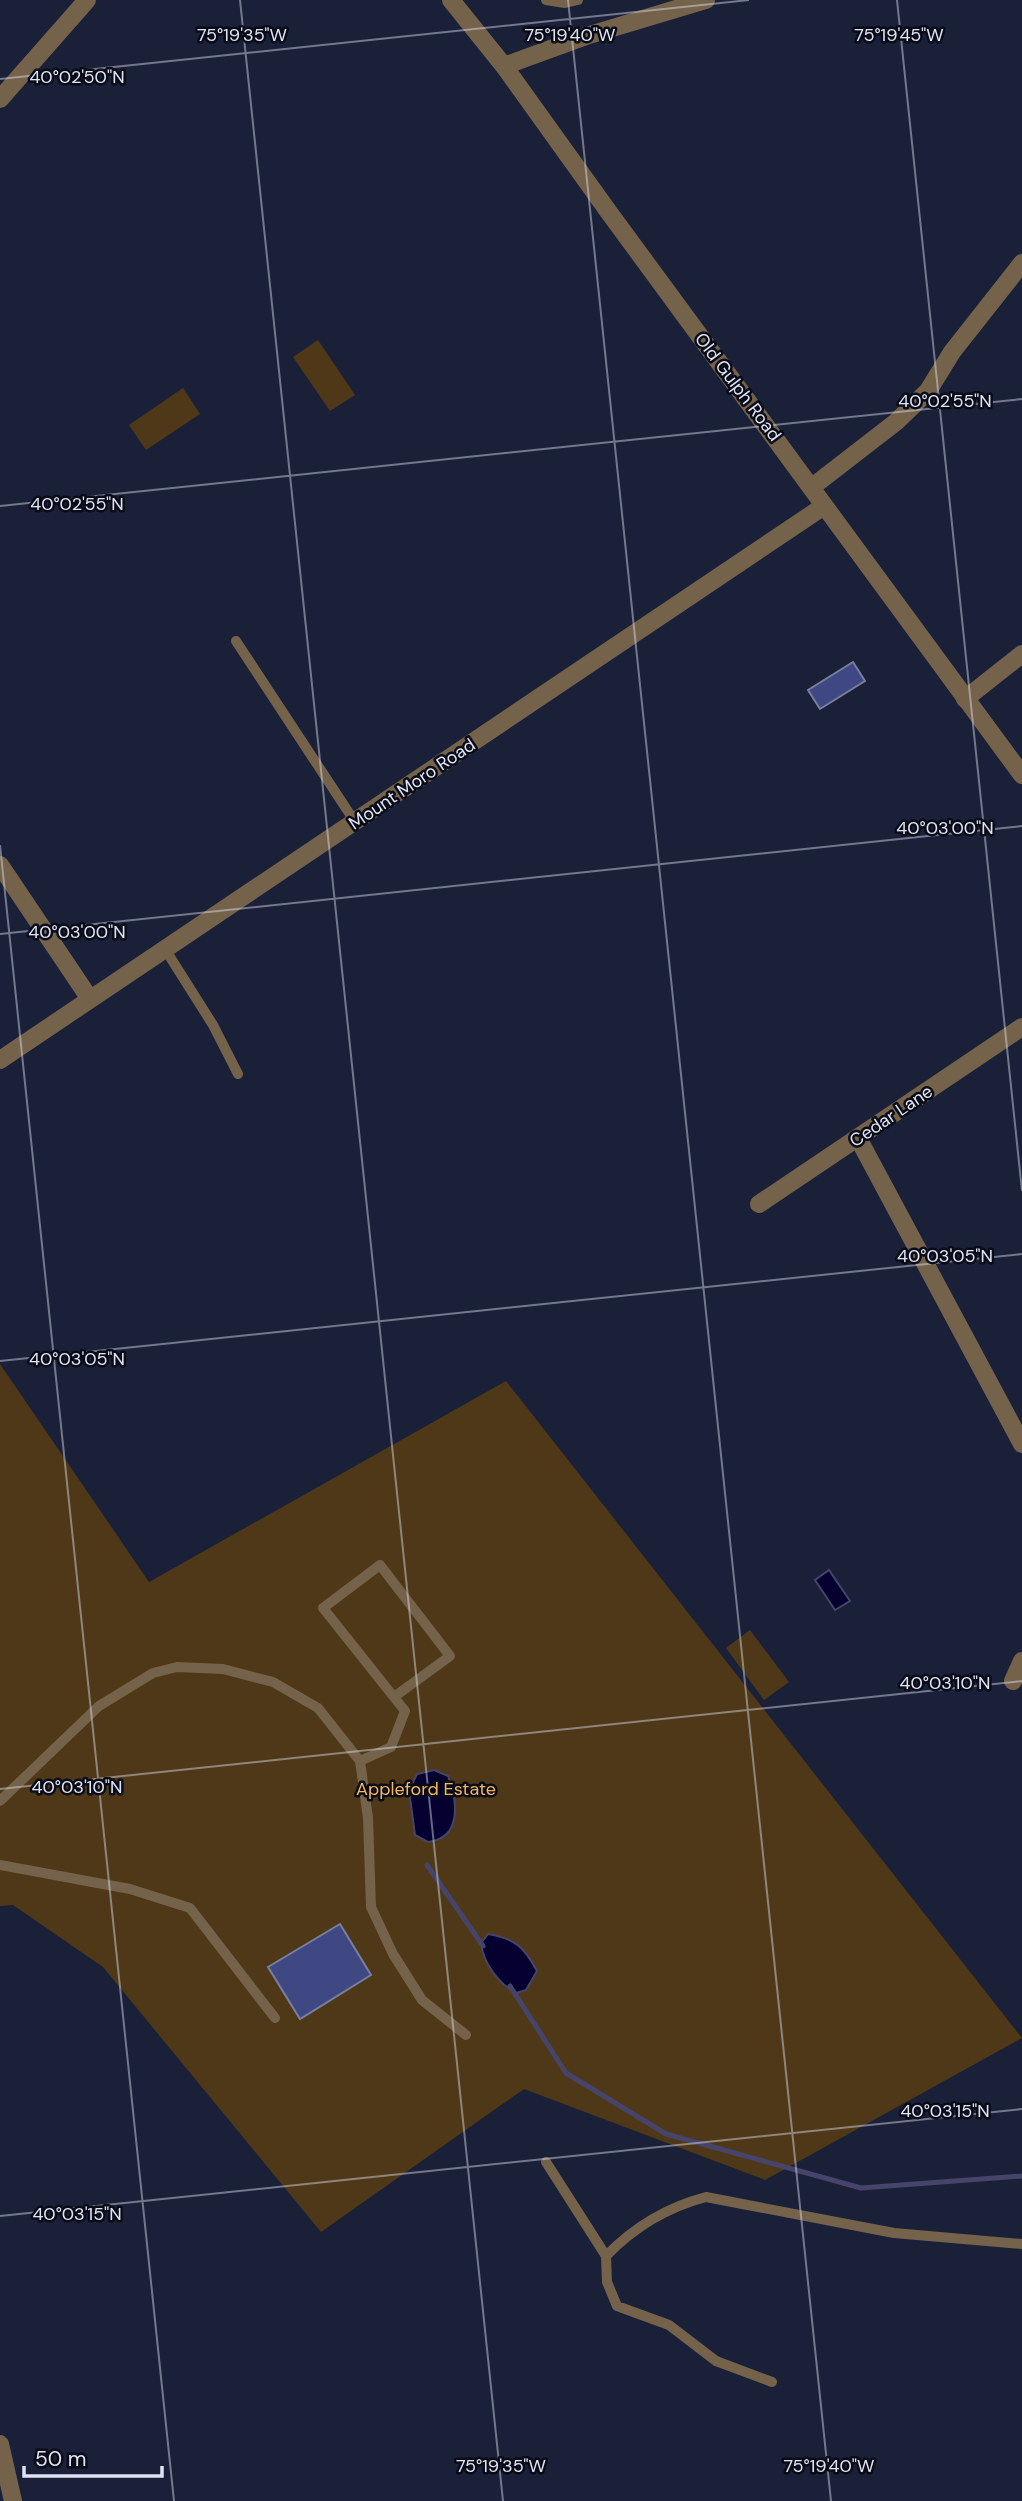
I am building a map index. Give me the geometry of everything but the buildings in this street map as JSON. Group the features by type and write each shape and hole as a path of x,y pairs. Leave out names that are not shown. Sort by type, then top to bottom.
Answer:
{"street":[{"path":"0,99 87,0"},
{"name":"Old Gulph Road","path":"451,0 505,66 616,222 1022,775"},
{"path":"505,66 586,36 706,0"},
{"path":"813,487 896,422 928,391 952,352 1022,263"},
{"name":"Mount Moro Road","path":"0,1060 824,506"},
{"path":"965,699 1022,654"},
{"path":"0,865 90,999"},
{"name":"Cedar Lane","path":"760,1204 1022,1027"},
{"path":"858,1138 1022,1444"},
{"path":"1013,1681 1022,1661"},
{"path":"0,2444 13,2501"}],"lane":[{"path":"546,0 565,3 578,0"},
{"path":"236,641 355,822"},
{"path":"165,949 217,1032 238,1074"},
{"path":"360,1761 391,1747 405,1711 323,1608 380,1565 450,1656 394,1697"},
{"path":"0,1801 99,1706 153,1673 177,1667 223,1669 273,1682 318,1708 360,1761 368,1818 371,1907 393,1954 422,2000 466,2035"},
{"path":"0,1864 130,1889 190,1908 275,2018"},
{"path":"546,2162 606,2256 607,2282 617,2306 669,2325 716,2361 772,2382"},
{"path":"606,2256 643,2224 682,2203 706,2197 894,2233 1022,2244"}],"green space":[{"path":"318,340 355,395 330,411 293,357"},
{"path":"183,388 200,414 146,450 129,425"},
{"name":"Appleford Estate","path":"0,1364 149,1582 506,1381 1022,2038 765,2180 524,2089 321,2232 103,1967 13,1905 0,1906"},
{"path":"750,1630 789,1682 764,1700 726,1648"}],"shaded area":[{"path":"829,1570 850,1601 835,1610 815,1580"},
{"path":"434,1770 448,1776 455,1806 452,1826 447,1833 428,1842 415,1835 409,1790 417,1774"},
{"path":"488,1934 518,1945 528,1956 537,1971 526,1990 516,1993 493,1972 482,1951 481,1943"}],"waterway":[{"path":"427,1865 483,1946"},
{"path":"510,1986 566,2073 666,2134 861,2188 1022,2176"}]}
